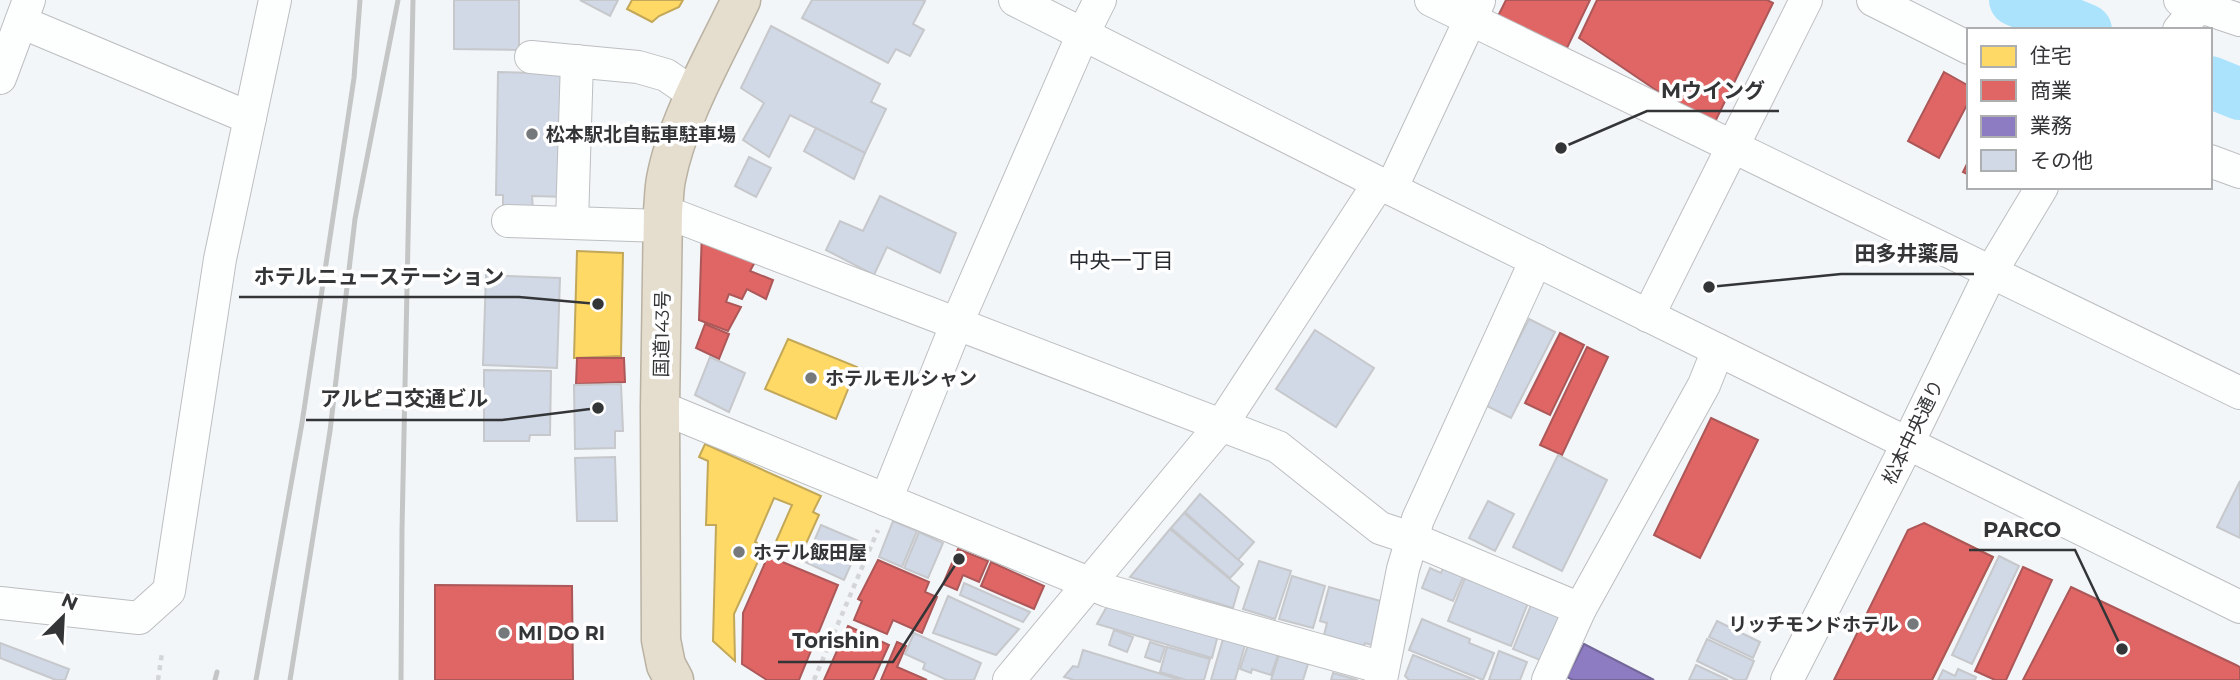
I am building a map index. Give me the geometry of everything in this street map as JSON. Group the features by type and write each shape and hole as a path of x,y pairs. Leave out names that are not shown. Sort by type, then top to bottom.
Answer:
{"highway":[{"name":"国道143号","path":"674,680 666,664 661,640 660,407 666,180 673,152 695,95 741,0"}],"street":[{"path":"0,603 139,618 169,591 220,259 275,0"},
{"path":"1015,0 1385,186 2240,607"},
{"path":"888,501 957,323 1100,0"},
{"path":"1431,0 1476,9 1731,146 2240,393"},
{"path":"1648,316 1806,0"},
{"path":"1872,0 1967,47"},
{"path":"1009,680 1222,424 1385,186 1476,9"},
{"path":"0,78 25,11 250,118"},
{"path":"2190,11 2240,20"},
{"path":"531,57 638,67 666,75 695,95"},
{"path":"572,222 577,61"},
{"path":"2212,162 2240,172"},
{"name":"松本中央通り","path":"1787,680 1908,443 1991,272 2041,189"},
{"path":"515,217 572,222 663,219 957,323 1278,447 1380,528 1413,539 1580,609"},
{"path":"660,407 1108,591 1382,674 1403,569 1418,519 1536,260"},
{"path":"1548,680 1580,609 1704,385 1718,350"}],"path":[{"path":"814,680 888,501"},
{"path":"158,680 162,653"}],"building: 住宅":[{"path":"632,0 683,0 679,7 652,22 627,9"},
{"path":"577,251 623,253 621,356 574,358"},
{"name":"ホテルモルシャン","path":"788,339 857,367 836,419 765,389"},
{"name":"ホテル飯田屋","path":"705,444 821,496 813,512 819,515 800,557 774,546 792,505 774,498 755,542 765,546 734,614 735,661 713,641 716,525 706,525 708,461 699,457"},
{"path":"1940,531 1993,557 1932,680 1866,680"}],"building: 商業":[{"path":"1506,0 1590,0 1567,48 1498,16"},
{"path":"1597,0 1767,0 1773,3 1712,128 1579,38"},
{"path":"1944,72 1967,85 1967,105 1939,158 1908,141"},
{"path":"702,230 760,253 750,271 773,280 766,299 747,289 742,299 729,294 726,302 741,307 728,331 699,320"},
{"path":"705,324 729,334 719,359 696,348"},
{"path":"1560,333 1584,345 1550,415 1525,403"},
{"path":"1587,347 1608,357 1562,455 1540,445"},
{"path":"577,358 624,358 625,382 576,384"},
{"path":"1711,418 1758,440 1700,558 1654,535"},
{"path":"1924,523 1993,557 1932,680 1834,680 1908,530"},
{"path":"958,549 988,561 979,582 963,575 957,590 943,584"},
{"path":"768,556 838,585 799,680 767,680 742,664 743,613"},
{"path":"878,560 929,582 925,592 937,597 922,633 893,620 887,634 854,620 862,601 858,599"},
{"path":"991,562 1044,586 1034,609 981,586"},
{"path":"2023,567 2052,580 2006,680 1995,680 1975,671"},
{"name":"MI DO RI","path":"435,585 572,586 573,680 435,680"},
{"path":"2071,587 2240,667 2240,680 2023,680"},
{"path":"848,626 889,645 873,680 824,680"},
{"path":"897,642 906,646 897,667 927,680 881,680"}],"building: 業務":[{"path":"1584,644 1654,680 1573,680 1567,677"}],"building: その他":[{"path":"454,0 519,0 519,50 454,49"},
{"path":"580,0 618,0 610,16"},
{"path":"812,0 922,0 925,1 913,24 924,30 910,56 896,49 888,63 802,18"},
{"path":"771,26 880,84 871,102 886,109 865,153 790,115 769,157 743,140 764,103 741,88"},
{"name":"松本駅北自転車駐車場","path":"498,72 569,74 567,197 532,196 533,209 503,209 503,195 496,195"},
{"path":"816,128 865,153 854,179 804,151"},
{"path":"749,157 771,168 756,197 735,186"},
{"path":"880,196 956,233 940,273 887,247 874,275 826,250 840,221 863,231"},
{"path":"486,275 560,278 557,368 483,365"},
{"path":"1529,319 1555,332 1511,418 1485,405"},
{"path":"1315,330 1374,368 1336,427 1276,389"},
{"path":"710,357 745,373 729,412 695,395"},
{"path":"484,370 551,371 550,435 530,435 529,441 484,441"},
{"path":"621,384 623,431 615,431 615,448 575,449 574,385"},
{"path":"1558,455 1607,480 1562,571 1513,547"},
{"path":"615,457 617,521 577,521 575,458"},
{"path":"2240,481 2240,538 2217,527"},
{"path":"1200,494 1254,542 1238,560 1185,512"},
{"path":"1488,501 1514,514 1495,551 1469,538"},
{"path":"1184,513 1243,564 1230,578 1171,528"},
{"path":"893,521 917,531 902,567 879,557"},
{"path":"821,525 861,542 844,580 805,562"},
{"path":"1170,529 1239,587 1233,608 1130,577"},
{"path":"919,532 943,543 928,578 904,568"},
{"path":"1999,556 2019,566 1972,664 1952,655"},
{"path":"1259,561 1291,571 1275,619 1243,609"},
{"path":"1445,564 1465,573 1453,601 1422,588 1430,568 1441,573"},
{"path":"1292,576 1325,586 1313,628 1279,619"},
{"path":"1465,578 1528,603 1511,646 1448,621"},
{"path":"964,583 1030,612 1023,622 960,595"},
{"path":"1329,587 1388,603 1375,646 1365,643 1364,646 1324,635 1327,623 1320,621"},
{"path":"948,596 1019,629 996,655 933,633"},
{"path":"1110,601 1218,635 1212,658 1097,624"},
{"path":"1531,605 1563,618 1545,662 1513,649"},
{"path":"1422,619 1470,639 1469,643 1494,653 1483,680 1409,650"},
{"path":"1717,621 1760,642 1753,658 1709,637"},
{"path":"1114,630 1133,637 1127,652 1109,645"},
{"path":"914,633 981,663 974,680 947,680 923,669 925,663 905,654"},
{"path":"1223,639 1245,645 1235,680 1211,680"},
{"path":"1707,639 1754,661 1746,680 1736,680 1697,661"},
{"path":"1150,642 1165,647 1160,662 1145,657"},
{"path":"0,643 69,669 65,680 56,680 0,658"},
{"path":"1248,645 1278,655 1271,675 1252,669 1251,673 1240,669"},
{"path":"1167,647 1210,659 1204,680 1186,680 1160,672"},
{"path":"1083,650 1181,680 1074,680 1064,677 1073,666 1078,667"},
{"path":"1499,651 1527,662 1520,680 1489,680"},
{"path":"1279,655 1308,664 1303,680 1271,680"},
{"path":"1413,655 1475,680 1409,680 1405,676"},
{"path":"1696,665 1728,680 1689,680"},
{"path":"1958,669 1976,677 1975,680 1938,680 1943,670 1955,676"},
{"path":"1333,673 1358,680 1331,680"}],"waterway":[{"path":"2015,0 2081,28"},
{"path":"2212,83 2240,94"}],"railway":[{"path":"256,680 302,423 354,78 360,0"},
{"path":"290,680 330,431 355,219 398,0"},
{"path":"401,680 413,0"},
{"path":"215,680 217,672"}],"place":[{"name":"松本駅北自転車駐車場","path":"532,134"},
{"name":"Mウイング","path":"1561,148"},
{"name":"田多井薬局","path":"1709,287"},
{"name":"ホテルニューステーション","path":"598,304"},
{"name":"ホテルモルシャン","path":"811,378"},
{"name":"アルピコ交通ビル","path":"598,408"},
{"name":"ホテル飯田屋","path":"739,552"},
{"name":"Torishin","path":"959,559"},
{"name":"リッチモンドホテル","path":"1913,624"},
{"name":"MI DO RI","path":"504,633"},
{"name":"PARCO","path":"2122,649"}],"district":[{"name":"中央一丁目","path":"1121,260"}]}
